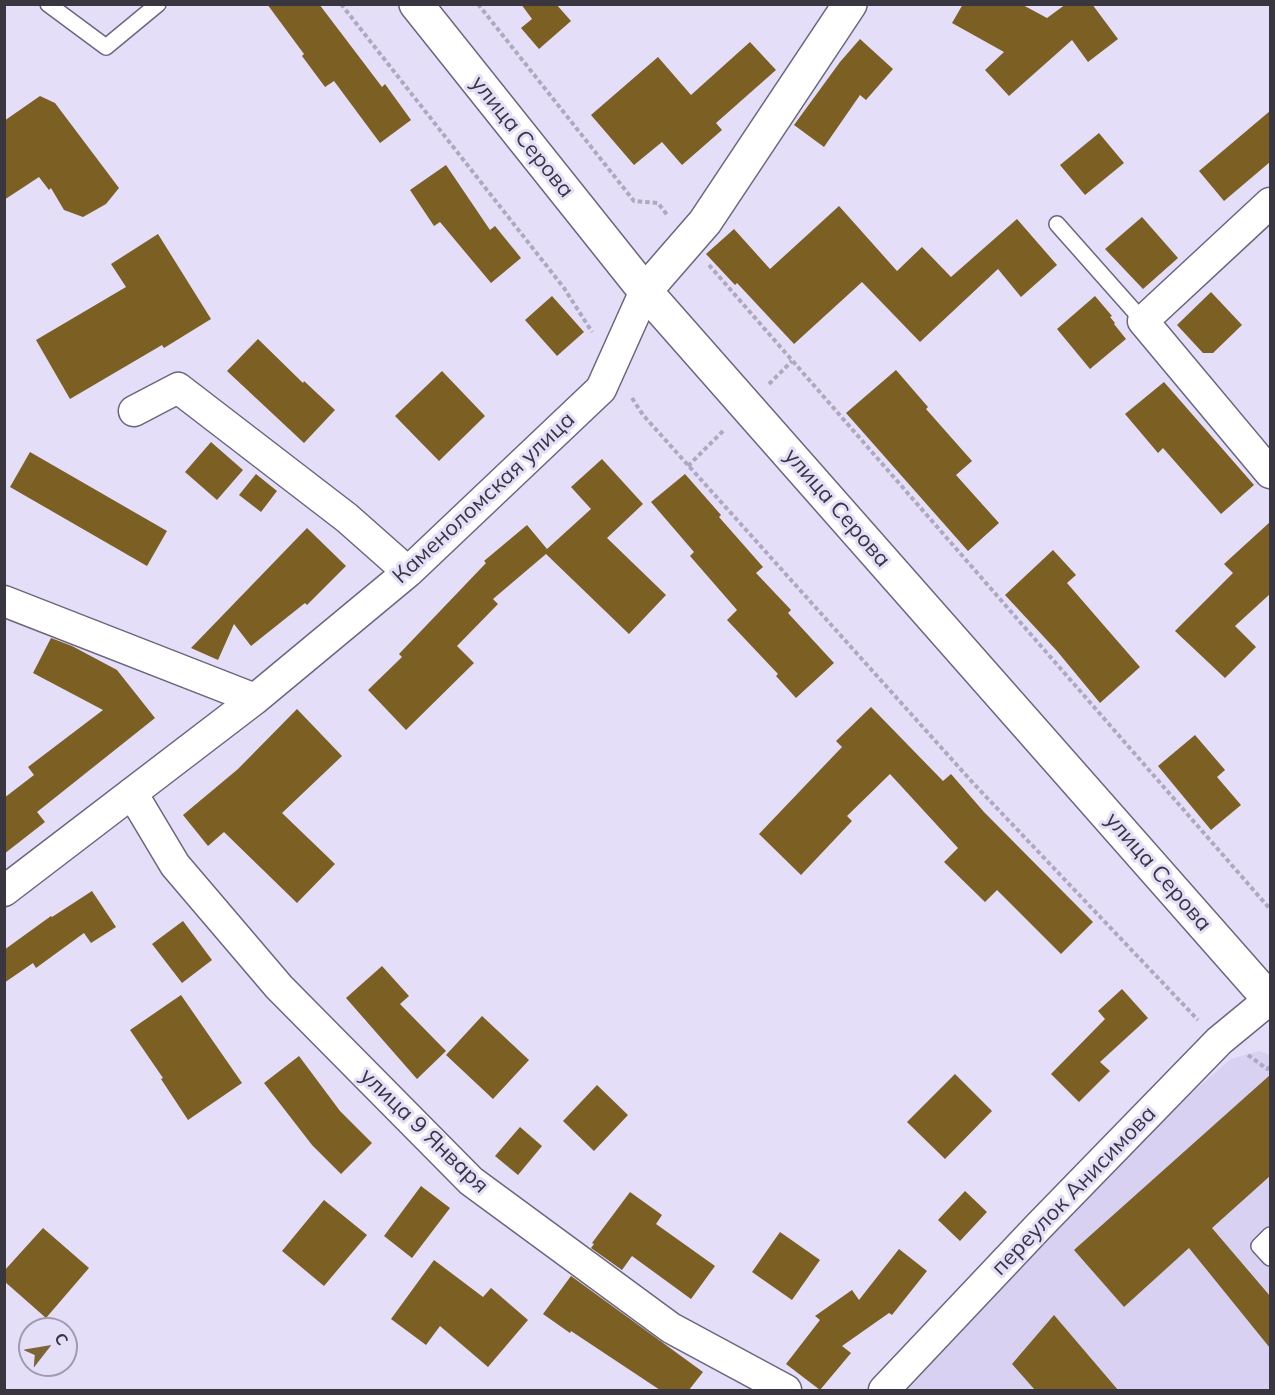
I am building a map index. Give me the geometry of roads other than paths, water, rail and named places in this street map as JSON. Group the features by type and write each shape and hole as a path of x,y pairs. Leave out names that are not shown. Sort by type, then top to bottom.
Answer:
{"main road":[{"name":"улица Серова","path":"416,4 645,291 1270,1000"},
{"name":"Каменоломская улица","path":"645,291 705,222 850,4"}],"street":[{"path":"1270,203 1143,321 1270,473"},
{"name":"Каменоломская улица","path":"4,891 255,699 408,572 601,389 645,291"},
{"path":"134,411 178,388 346,518 408,572"},
{"path":"4,601 255,699"},
{"name":"улица 9 Января","path":"132,794 175,865 279,987 471,1181 671,1328 786,1390"},
{"name":"переулок Анисимова","path":"884,1390 1038,1227 1223,1038 1270,1000"}],"lane":[{"path":"48,4 106,48 158,4"},
{"path":"1057,224 1143,321"},
{"path":"1270,1235 1259,1246 1270,1258"}]}
